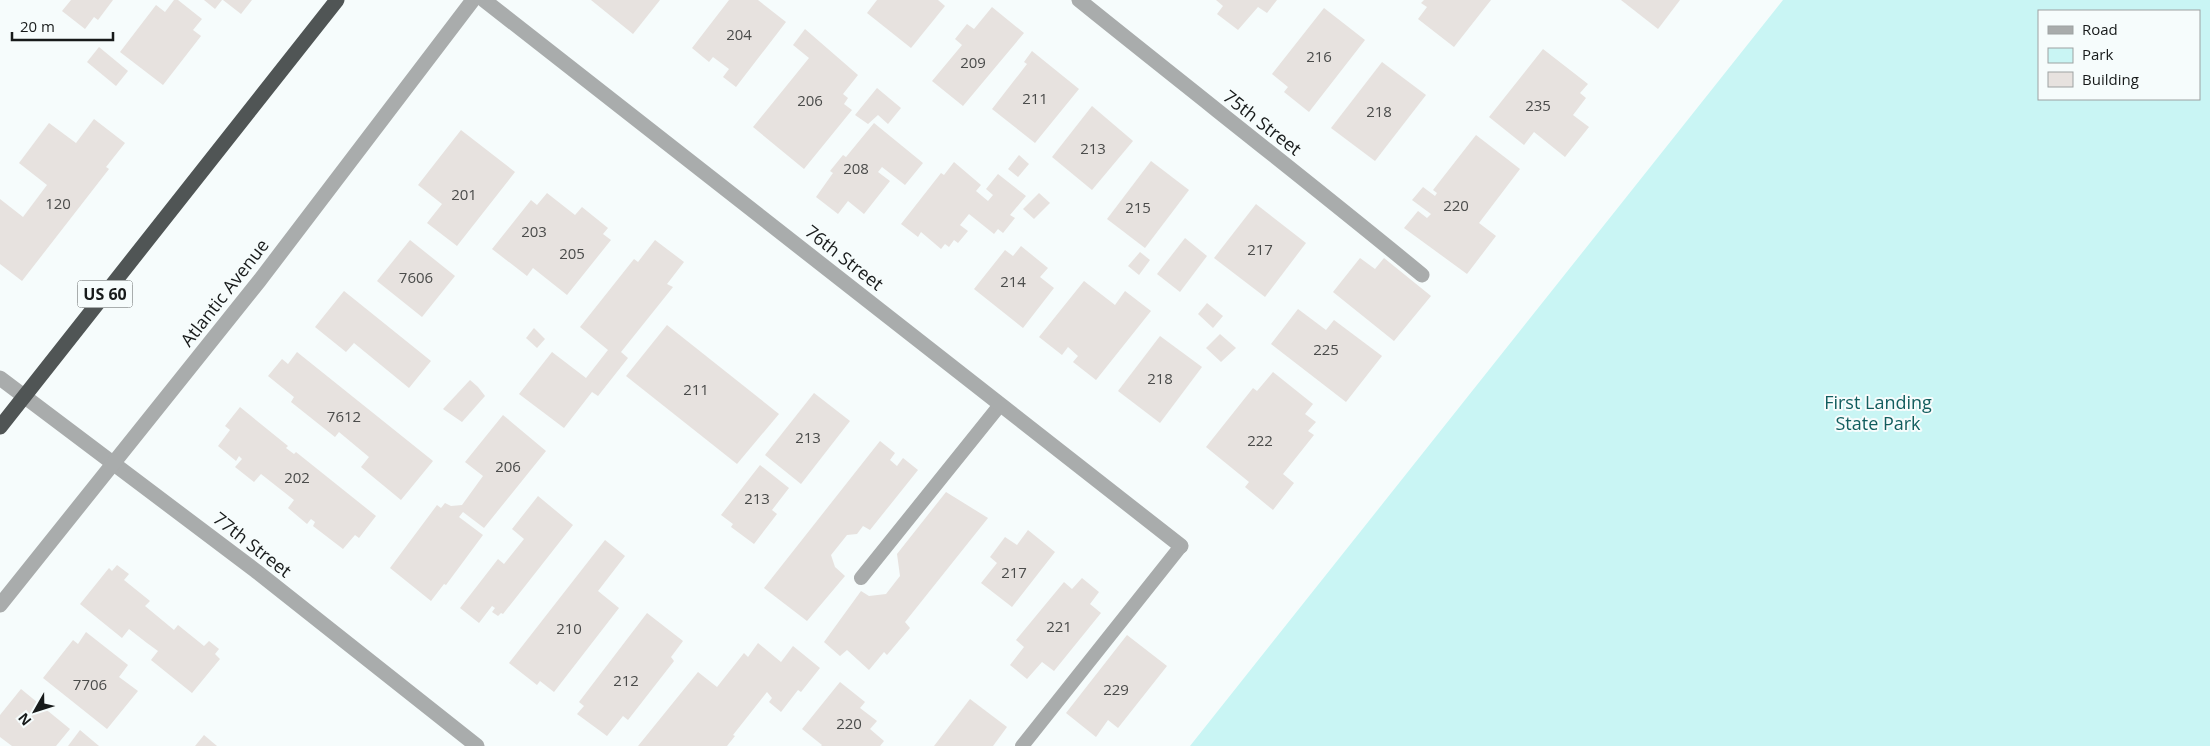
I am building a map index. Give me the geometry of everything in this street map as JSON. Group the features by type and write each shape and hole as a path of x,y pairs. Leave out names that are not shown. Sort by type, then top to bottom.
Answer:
{"highway":[{"name":"US 60","path":"0,427 337,0"}],"street":[{"name":"Atlantic Avenue","path":"0,605 260,280 474,0"},
{"name":"76th Street","path":"484,0 1181,546"},
{"name":"75th Street","path":"1079,0 1422,275"},
{"name":"77th Street","path":"0,378 114,462 256,571 477,746"}],"lane":[{"path":"861,578 1000,405"},
{"path":"1022,746 1181,546"}],"green space":[{"name":"First Landing State Park","path":"1783,0 2210,0 2210,746 1190,746"}],"building":[{"path":"71,0 113,0 98,20 94,17 85,29 62,11"},
{"path":"174,0 178,0 202,19 193,30 201,36 163,85 120,52 156,5 165,12"},
{"path":"204,0 222,0 215,9"},
{"path":"223,0 252,0 241,14"},
{"path":"591,0 660,0 633,34"},
{"path":"729,0 758,0 786,22 736,87 723,77 729,69 713,57 709,62 692,48"},
{"path":"877,0 938,0 945,6 911,48 867,13"},
{"path":"1216,0 1277,0 1267,13 1258,7 1238,30 1217,14 1223,6"},
{"path":"1424,0 1491,0 1454,47 1418,19 1427,7 1421,3"},
{"path":"1621,0 1680,0 1658,29"},
{"path":"992,7 1024,33 963,106 932,81 962,45 955,39 967,24 974,29"},
{"path":"1324,8 1365,40 1309,112 1284,92 1288,87 1272,74"},
{"path":"805,29 858,75 843,94 848,98 844,104 852,110 804,169 753,127 809,58 793,45"},
{"path":"99,47 128,71 116,86 87,62"},
{"path":"1543,49 1588,84 1580,93 1586,98 1573,115 1589,127 1565,157 1534,132 1524,145 1489,117"},
{"path":"1032,51 1079,89 1035,143 992,109 1027,64 1024,62"},
{"path":"1382,62 1426,95 1375,161 1331,128"},
{"path":"877,88 901,108 888,124 878,115 868,124 855,115"},
{"path":"1092,106 1133,141 1092,190 1052,157"},
{"path":"94,119 125,143 106,167 109,169 22,281 0,264 0,199 23,217 47,185 19,163 49,123 76,143"},
{"path":"874,123 923,163 905,185 882,167 878,172 890,181 864,214 848,201 838,214 816,197 833,173 830,171 843,155 846,157"},
{"path":"461,130 515,172 457,246 427,223 442,204 418,185"},
{"path":"1476,135 1520,169 1479,223 1496,236 1467,274 1404,228 1418,211 1427,218 1431,214 1412,200 1423,187 1435,196 1437,193 1433,190"},
{"path":"1019,155 1029,164 1018,177 1008,169"},
{"path":"1151,161 1189,190 1145,248 1107,219"},
{"path":"954,162 981,185 976,191 988,201 993,195 986,189 998,174 1026,196 1010,215 1015,218 1003,233 998,229 994,234 969,214 960,225 968,231 958,243 954,240 949,247 945,244 941,249 921,232 918,237 901,224 941,173 944,175"},
{"path":"547,193 575,215 582,207 608,228 603,234 611,240 567,295 533,268 527,276 492,249 531,200 537,205"},
{"path":"1039,193 1050,203 1034,219 1023,209"},
{"path":"1256,204 1306,243 1265,297 1214,258"},
{"path":"1185,238 1207,256 1180,292 1157,274"},
{"path":"410,240 455,276 422,317 377,281"},
{"path":"655,240 684,262 667,284 673,287 621,352 628,358 598,396 592,392 564,428 519,394 552,352 586,378 608,350 580,327 634,259 638,262"},
{"path":"1021,246 1048,268 1040,277 1054,288 1023,328 974,289 1005,250 1013,256"},
{"path":"1140,252 1150,260 1139,275 1128,266"},
{"path":"1360,258 1375,269 1384,258 1431,296 1394,341 1333,292"},
{"path":"1084,281 1115,305 1125,291 1151,311 1096,380 1073,362 1078,356 1068,347 1062,355 1039,337"},
{"path":"344,291 431,361 409,388 354,343 346,352 315,327"},
{"path":"1207,303 1223,316 1213,328 1198,314"},
{"path":"1298,309 1326,330 1334,320 1382,356 1346,402 1271,344"},
{"path":"667,325 779,414 737,464 626,376"},
{"path":"534,328 545,339 537,348 526,338"},
{"path":"1220,334 1236,348 1221,362 1206,348"},
{"path":"1160,336 1202,367 1160,423 1118,391"},
{"path":"297,352 433,461 401,500 361,467 369,457 339,432 335,437 291,402 294,397 268,376 282,359 288,364"},
{"path":"1273,372 1313,404 1305,414 1316,422 1308,431 1314,435 1283,474 1294,483 1273,510 1245,487 1249,482 1206,447 1253,388 1257,391"},
{"path":"470,380 485,396 462,422 443,409"},
{"path":"814,393 850,421 801,484 765,455"},
{"path":"240,407 288,446 286,448 294,454 296,452 376,516 359,538 355,535 343,549 313,526 315,522 311,519 307,524 288,508 294,500 261,474 254,482 235,467 242,459 239,456 236,461 218,446 230,430 225,426"},
{"path":"503,415 546,451 484,528 463,512 459,517 483,535 446,585 444,584 431,601 390,568 437,505 441,508 445,503 451,506 462,505 483,476 465,462"},
{"path":"880,441 895,453 890,460 897,466 903,458 918,470 870,530 863,526 857,534 847,535 831,555 835,567 845,576 807,621 764,588"},
{"path":"760,465 789,488 772,510 777,514 754,544 731,527 733,524 721,515"},
{"path":"946,492 988,518 905,622 910,628 887,655 884,652 869,670 847,650 840,656 824,642 861,591 869,596 886,594 900,576 897,554"},
{"path":"538,496 573,525 503,614 501,613 498,616 492,612 495,608 492,606 479,623 460,608 498,559 504,564 524,539 512,529"},
{"path":"1028,530 1055,552 1012,607 981,583 997,563 990,557 1005,537 1017,545"},
{"path":"605,540 625,556 598,591 619,608 554,692 540,681 537,685 509,663"},
{"path":"117,565 129,574 124,580 150,601 145,606 174,630 178,625 204,646 209,641 219,649 215,654 220,659 192,693 151,660 158,651 129,629 122,638 80,604 109,568 112,571"},
{"path":"1082,578 1099,592 1090,604 1101,613 1054,671 1042,662 1027,679 1010,665 1024,647 1016,640 1064,582 1072,589"},
{"path":"647,613 683,641 671,657 674,661 628,720 623,716 607,736 577,714 584,706 579,702"},
{"path":"86,632 128,665 119,677 138,691 107,729 43,678 73,640 78,644"},
{"path":"1127,635 1167,666 1118,728 1108,720 1096,737 1066,713"},
{"path":"758,643 781,662 793,646 820,668 801,692 798,690 781,712 769,702 772,698 767,692 733,735 735,736 727,746 638,746 698,672 717,687 744,653 748,657"},
{"path":"840,682 865,702 860,708 877,721 870,729 884,741 880,746 821,746 802,729"},
{"path":"21,689 70,729 56,746 12,746 0,737 0,715"},
{"path":"970,699 1007,727 993,746 934,746"},
{"path":"80,730 99,746 68,746"},
{"path":"204,735 217,746 195,746"}]}
